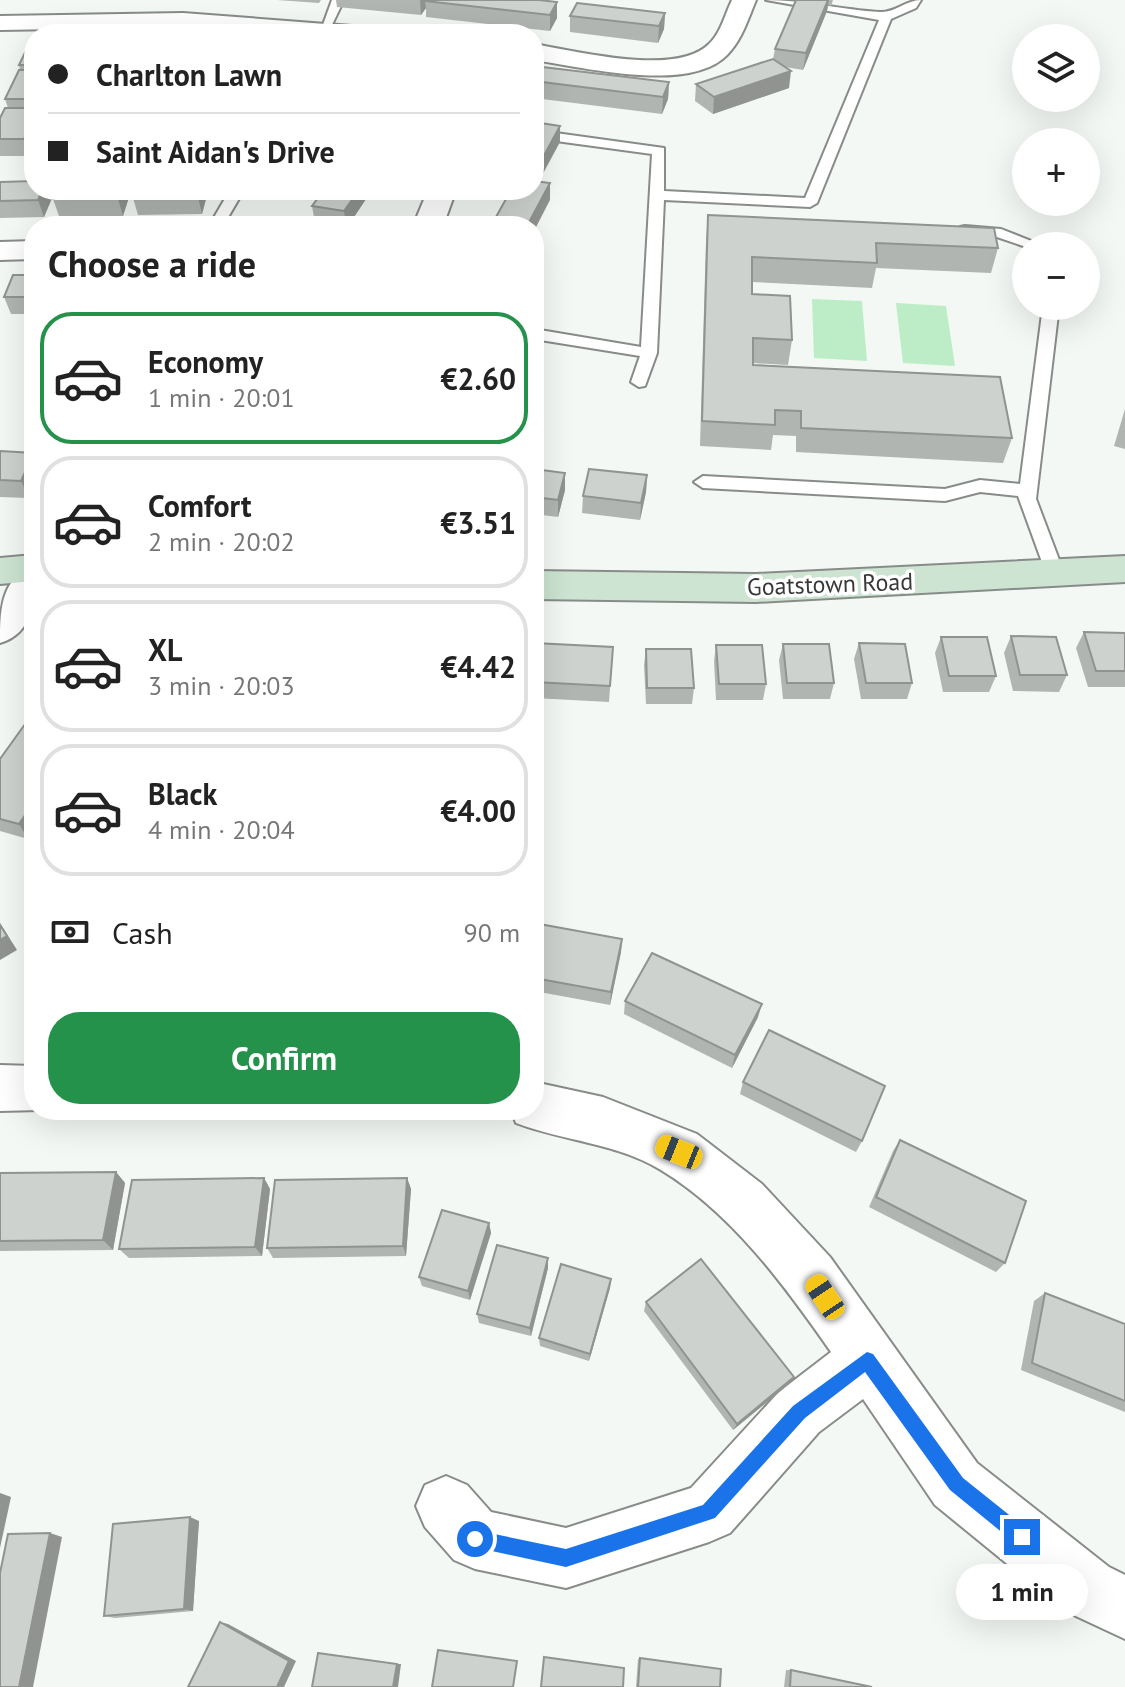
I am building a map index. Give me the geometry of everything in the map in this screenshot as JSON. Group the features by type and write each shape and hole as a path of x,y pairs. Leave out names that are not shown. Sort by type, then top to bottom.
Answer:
{"main road":[{"path":"0,571 24,569"},
{"name":"Goatstown Road","path":"544,586 621,590 797,586 1125,569"}],"street":[{"path":"0,12 5,0"},
{"path":"544,53 640,66 674,66 699,61 716,53 742,0"},
{"path":"0,23 183,20 239,24"},
{"path":"0,251 24,250"},
{"path":"0,629 24,594"},
{"path":"0,1088 24,1089"},
{"path":"544,1108 603,1121 679,1152 743,1202 811,1276 956,1484 1087,1589 1125,1608"},
{"path":"446,1506 475,1539 566,1558 709,1512 799,1412 867,1360"}],"lane":[{"path":"327,24 338,0"},
{"path":"742,0 752,0"},
{"path":"772,0 886,17 912,5 915,0"},
{"path":"656,195 810,203 886,17"},
{"path":"544,135 659,151 649,353 639,382"},
{"path":"949,230 996,232 1012,237"},
{"path":"1049,320 1027,491 1030,508 1055,573"},
{"path":"544,336 649,353"},
{"path":"703,482 945,495 980,486 1027,491"}],"green space":[{"path":"812,299 862,301 867,361 814,358"},
{"path":"896,303 946,306 955,366 903,363"}],"building":[{"path":"426,0 539,0 557,2 550,15"},
{"path":"796,0 828,0 806,53 775,49"},
{"path":"577,3 665,13 659,26 570,16"},
{"path":"773,59 791,71 714,97 696,84"},
{"path":"544,67 669,82 663,97 544,82"},
{"path":"19,70 24,70 24,99 5,99"},
{"path":"5,108 24,108 24,139 0,139 0,118"},
{"path":"544,124 560,126 544,156"},
{"path":"24,181 24,200 38,200 0,201 0,182"},
{"path":"316,200 352,200 344,211 312,206"},
{"path":"505,200 541,200 532,216 497,216"},
{"path":"708,215 994,228 998,248 876,243 877,263 752,257 752,294 790,296 792,340 753,338 753,365 1000,377 1012,438 801,428 801,411 775,410 775,425 702,421"},
{"path":"13,275 24,275 24,297 4,297"},
{"path":"0,451 24,452 21,481 0,480"},
{"path":"589,469 647,475 641,503 583,496"},
{"path":"544,470 565,473 558,500 544,498"},
{"path":"1084,632 1125,633 1125,671 1096,671"},
{"path":"1011,636 1056,637 1067,675 1020,675"},
{"path":"941,637 987,637 996,676 949,676"},
{"path":"859,643 905,644 912,683 866,683"},
{"path":"544,644 613,647 610,686 544,683"},
{"path":"783,644 829,644 834,683 787,683"},
{"path":"716,645 762,645 766,684 719,684"},
{"path":"646,649 691,649 694,688 647,688"},
{"path":"24,726 24,817 19,824 0,819 0,759"},
{"path":"0,925 7,936 0,940"},
{"path":"544,925 622,939 611,992 544,980"},
{"path":"652,953 762,1004 735,1055 625,1001"},
{"path":"769,1030 885,1086 862,1141 743,1082"},
{"path":"900,1140 1026,1201 1005,1263 876,1197"},
{"path":"116,1172 103,1240 0,1241 0,1173"},
{"path":"264,1178 255,1247 119,1249 132,1180"},
{"path":"407,1178 403,1246 267,1248 275,1180"},
{"path":"442,1210 489,1223 468,1291 419,1277"},
{"path":"497,1245 548,1258 530,1328 477,1314"},
{"path":"701,1259 794,1377 737,1424 646,1302"},
{"path":"561,1264 611,1279 590,1354 539,1338"},
{"path":"1045,1293 1125,1324 1125,1401 1032,1363"},
{"path":"190,1517 184,1609 104,1616 113,1524"},
{"path":"50,1533 19,1687 0,1687 0,1573 8,1534"},
{"path":"220,1622 289,1661 277,1687 188,1687"},
{"path":"438,1650 517,1661 513,1687 432,1687"},
{"path":"318,1653 397,1664 393,1687 312,1687"},
{"path":"544,1657 624,1668 623,1687 541,1687"},
{"path":"640,1658 721,1669 720,1687 638,1687"},
{"path":"791,1670 872,1687 790,1687"}],"route":[{"path":"475,1539 566,1558 709,1512 799,1412 867,1360 956,1484 1022,1537"}]}
